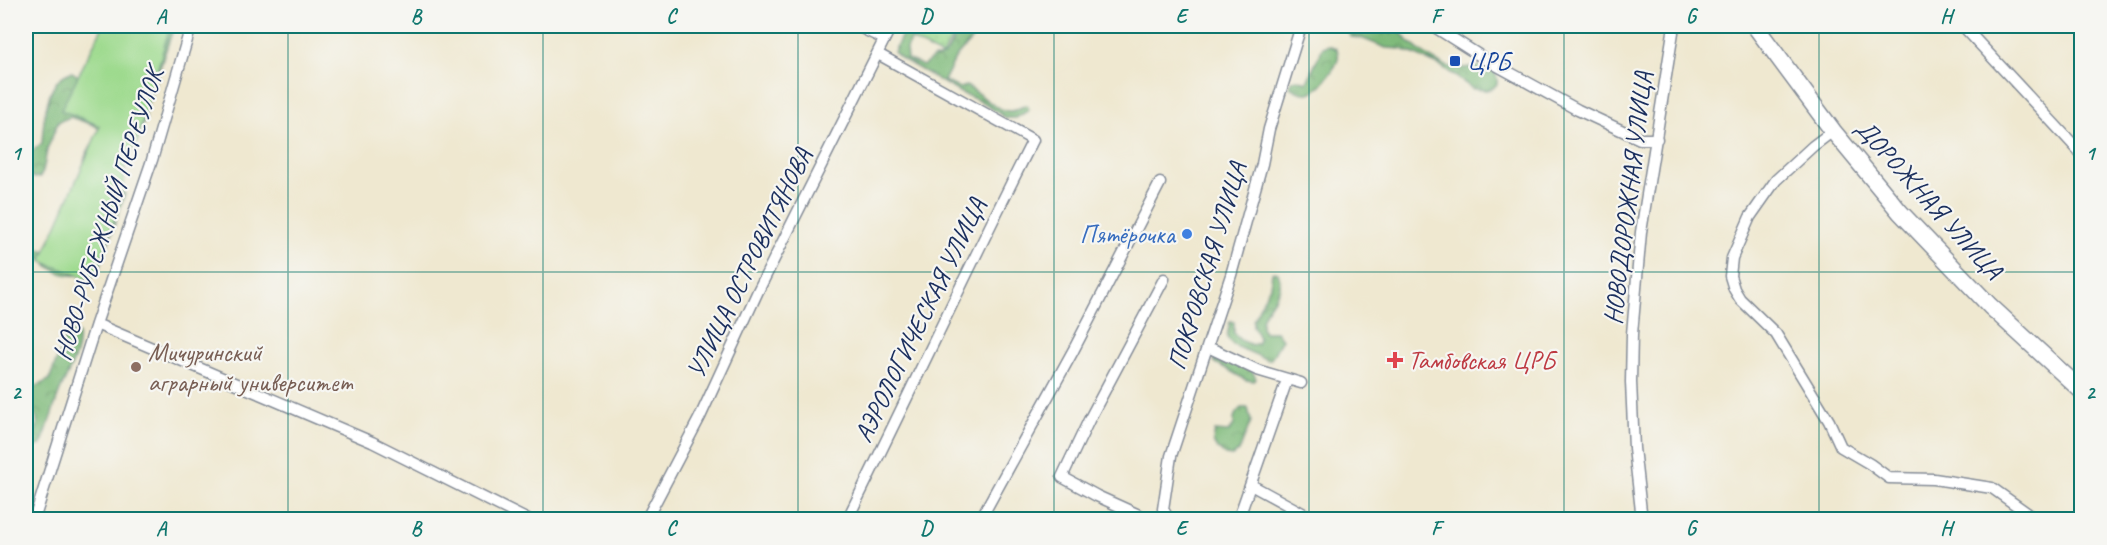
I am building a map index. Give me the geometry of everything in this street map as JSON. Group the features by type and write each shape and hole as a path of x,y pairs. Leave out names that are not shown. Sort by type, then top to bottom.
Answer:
{"main road":[{"name":"ДОРОЖНАЯ УЛИЦА","path":"1755,26 1869,176 1934,248 2046,360 2082,391"}],"street":[{"name":"НОВО-РУБЕЖНЫЙ ПЕРЕУЛОК","path":"34,519 96,324 152,160 191,26"},
{"path":"857,26 884,39"},
{"name":"УЛИЦА ОСТРОВИТЯНОВА","path":"646,519 700,417 758,291 891,26"},
{"name":"ПОКРОВСКАЯ УЛИЦА","path":"1169,519 1163,509 1171,456 1231,275 1262,164 1271,121 1301,26"},
{"path":"1433,26 1578,110 1640,140 1658,139"},
{"name":"НОВОДОРОЖНАЯ УЛИЦА","path":"1642,519 1634,448 1631,382 1632,334 1641,232 1658,139 1674,26"},
{"path":"1963,26 2082,154"},
{"name":"АЭРОЛОГИЧЕСКАЯ УЛИЦА","path":"847,519 904,407 984,236 1033,140 878,54"},
{"path":"1833,131 1776,180 1750,217 1732,258 1730,276 1734,289 1740,299 1776,334 1817,401 1841,447 1889,478 1934,479 1992,488 2037,519"},
{"path":"980,519 1074,351 1160,183"},
{"path":"1150,519 1097,496 1062,477 1089,420 1164,279"},
{"path":"96,324 372,442 528,519"},
{"path":"1208,347 1257,370 1301,383"},
{"path":"1238,519 1287,380"},
{"path":"1251,485 1315,519"}],"green space":[{"path":"103,26 170,26 137,142 125,164 124,185 98,273 87,279 41,261 100,126 61,110"},
{"path":"162,26 174,26 152,90 146,89 144,106 146,119 139,133 129,141 113,177 125,194 102,262 95,274 73,275 59,272 44,263 36,249 55,257 85,171 86,154 100,130 94,125 70,117 58,122 47,150 43,172 40,177 34,178 25,163 29,155 42,143 43,124 51,91 56,82 72,72 78,76 83,94"},
{"path":"906,26 917,26 906,49 907,59 923,66 934,57 947,52 959,29 969,26 975,28 974,37 956,57 944,81 959,88 966,86 998,108 1014,111 1027,105 1029,110 1016,118 1006,118 980,101 961,93 902,59 894,52"},
{"path":"919,26 962,26 958,27 942,56 912,40"},
{"path":"1330,26 1398,26 1407,40 1432,59 1457,68 1489,67 1494,70 1497,84 1486,90 1473,89 1441,66 1402,49 1386,48 1361,38 1351,37 1345,29"},
{"path":"1329,45 1337,49 1338,57 1323,83 1309,93 1290,87 1291,81 1297,79 1307,82 1323,47"},
{"path":"1278,272 1280,287 1264,315 1262,326 1264,332 1277,332 1282,339 1271,359 1268,360 1233,345 1227,337 1230,321 1234,322 1234,333 1240,340 1252,345 1258,343 1259,338 1253,326 1253,320 1270,286 1272,273"},
{"path":"72,330 78,334 75,358 58,396 41,445 34,447 30,442 37,427 37,420 33,412 26,415 26,383 31,387 49,380 67,333"},
{"path":"1215,358 1252,370 1256,379 1246,380 1216,363"},
{"path":"1241,408 1248,408 1251,421 1239,451 1232,456 1225,455 1215,446 1213,441 1215,431 1228,432 1234,425 1235,415"},
{"path":"26,460 33,461 35,470 26,503"}],"place":[{"name":"ЦРБ","path":"1455,61"},
{"name":"Пятёрочка","path":"1187,234"},
{"name":"Тамбовская ЦРБ","path":"1395,360"},
{"name":"Мичуринский аграрный университет","path":"136,367"}]}
